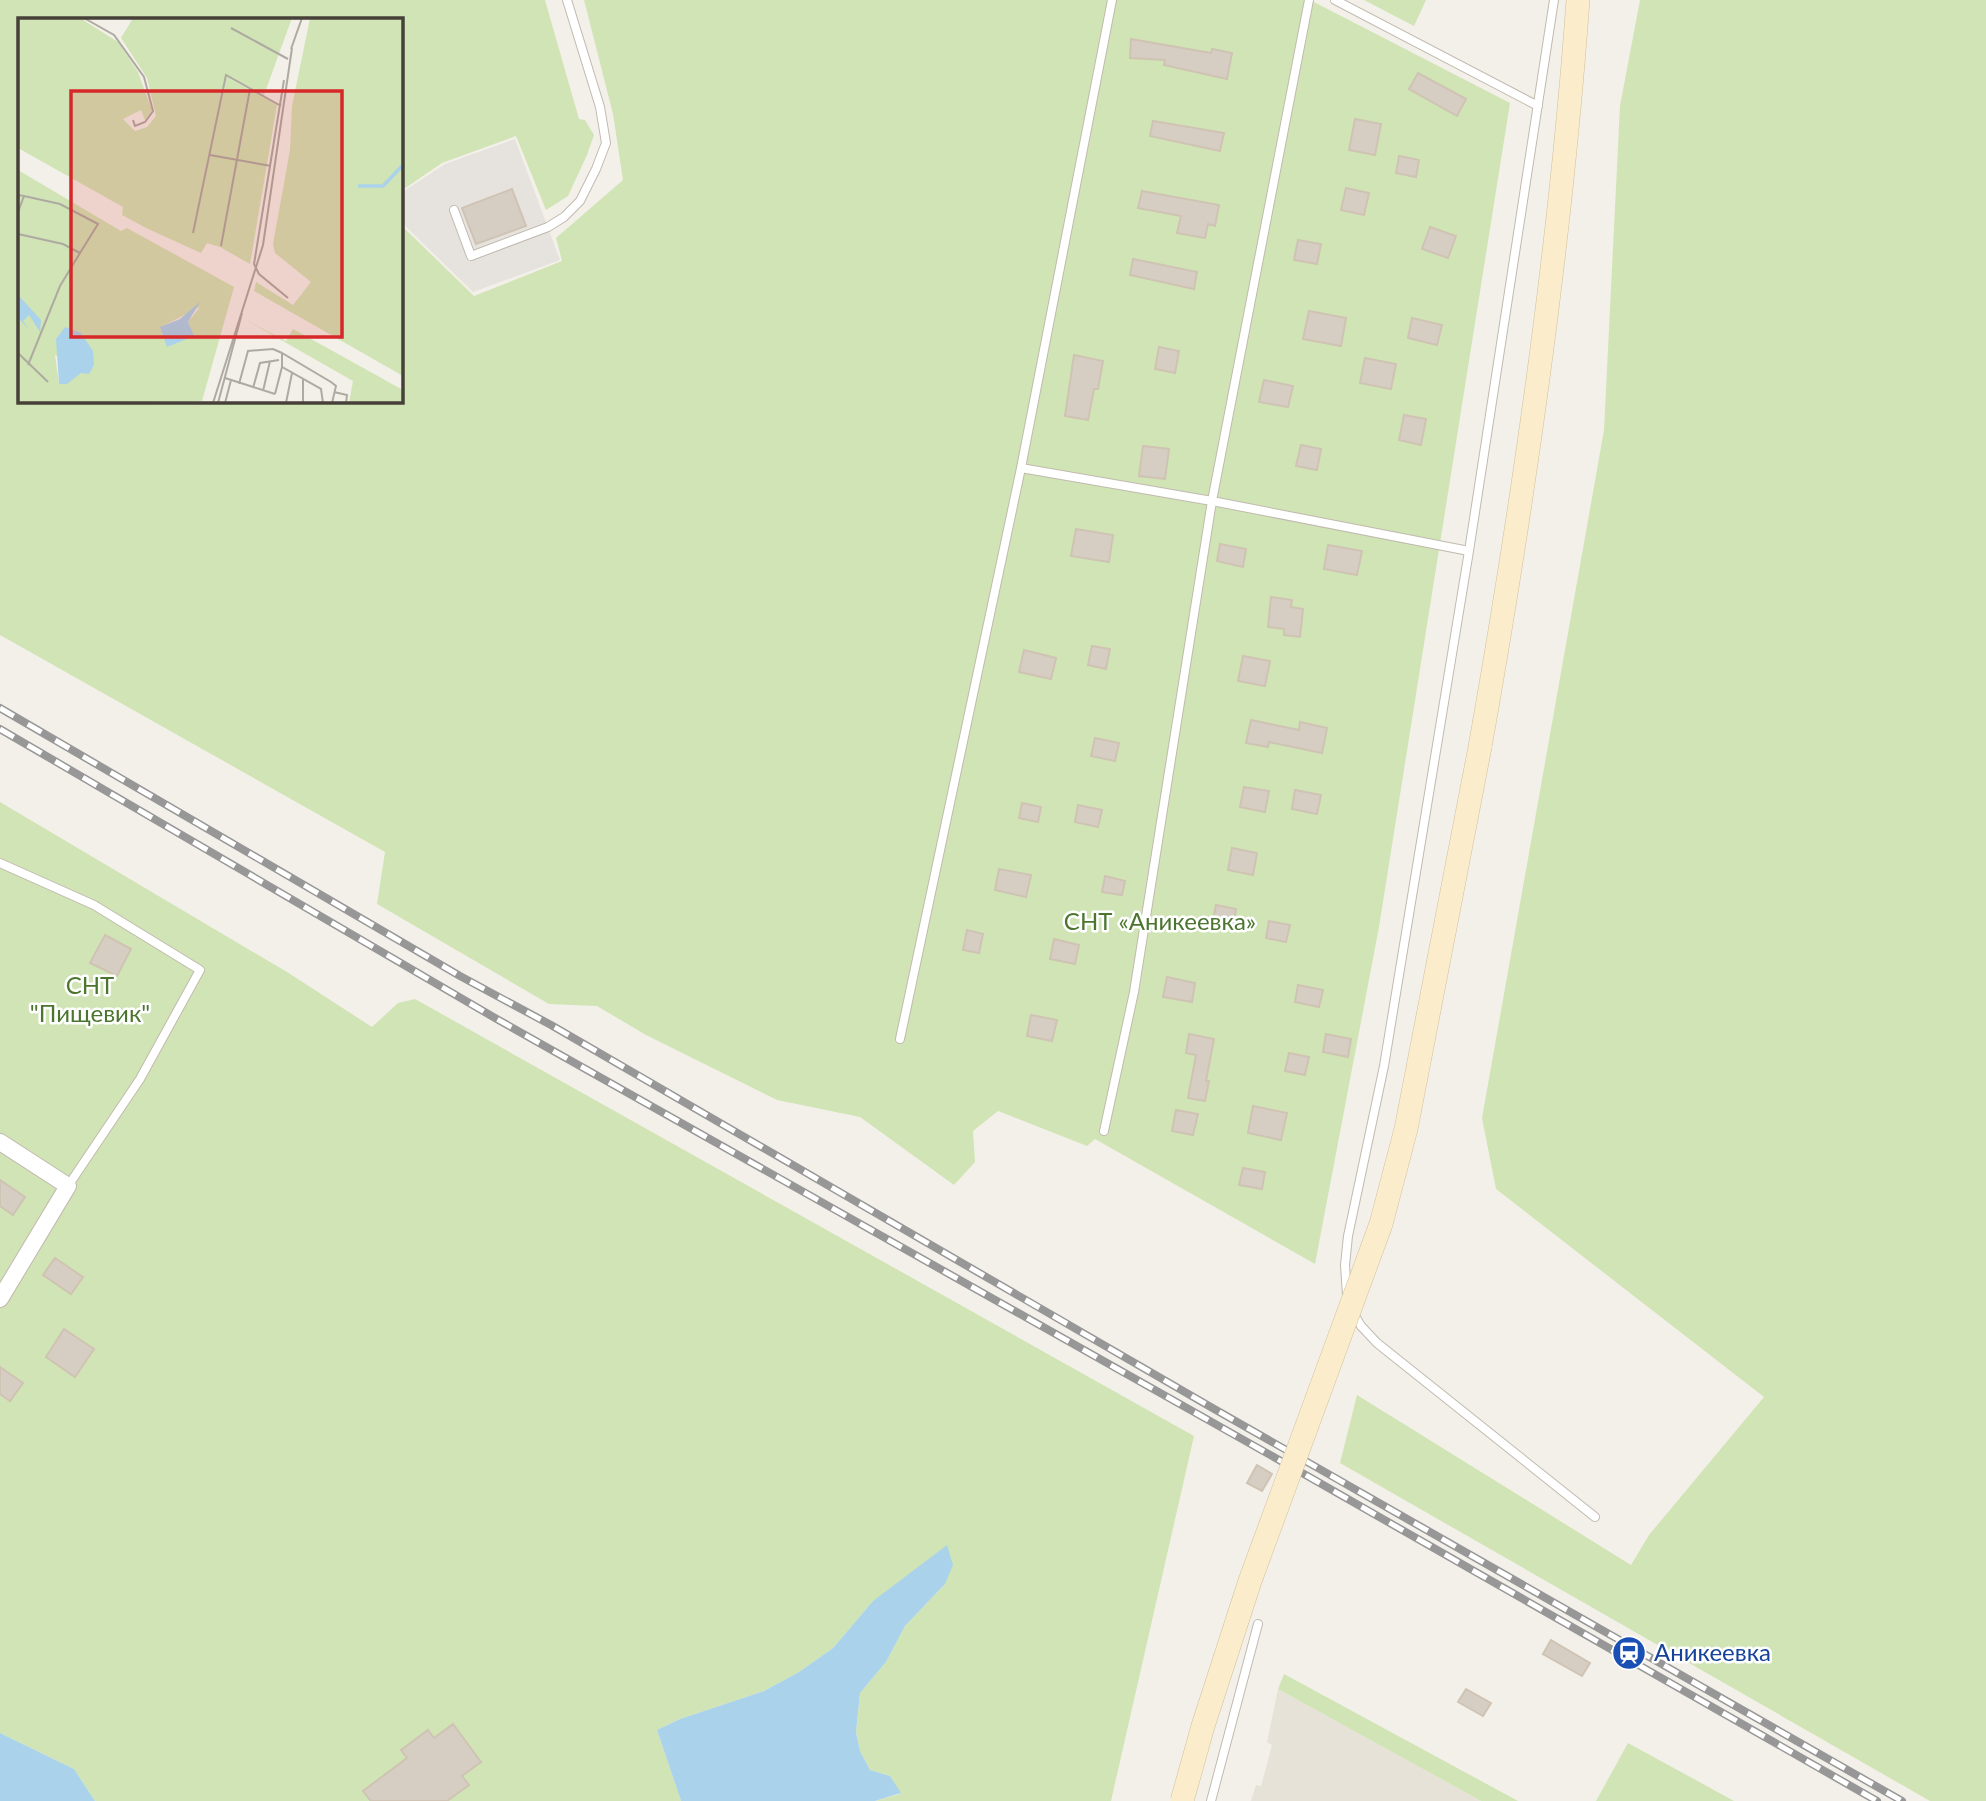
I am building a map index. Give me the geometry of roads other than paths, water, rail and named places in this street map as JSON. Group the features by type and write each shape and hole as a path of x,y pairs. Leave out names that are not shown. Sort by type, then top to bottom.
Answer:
{"street":[{"path":"1182,1801 1250,1581 1381,1224 1406,1129 1480,747 1522,491 1559,224 1578,0"},
{"path":"0,1142 68,1186 0,1299"}],"lane":[{"path":"454,210 471,256 548,227 564,217 580,201 606,143 600,107 567,0"},
{"path":"900,1039 1021,468 1112,0"},
{"path":"1104,1131 1134,992 1212,501 1309,0"},
{"path":"1335,0 1538,106"},
{"path":"1554,0 1469,551 1384,1066 1348,1236 1345,1287 1353,1313 1377,1343 1595,1517"},
{"path":"1021,468 1212,501 1469,551"},
{"path":"0,863 94,905 200,970 139,1079 68,1186"},
{"path":"1212,1801 1258,1624"}],"water":[{"path":"947,1545 953,1565 945,1584 905,1626 886,1662 860,1693 856,1732 860,1751 870,1770 890,1776 901,1793 875,1801 681,1801 657,1730 680,1719 764,1691 799,1672 833,1648 873,1601"},
{"path":"0,1733 74,1769 95,1801 0,1801"}],"railway":[{"path":"0,708 460,976 551,1025 1209,1406 1902,1801"},
{"path":"0,729 495,1018 1877,1801"}],"place":[{"name":"Аникеевка","path":"1629,1653"}],"park label":[{"name":"СНТ «Аникеевка»","path":"1160,922"},
{"name":"СНТ \"Пищевик\"","path":"90,1000"}]}
